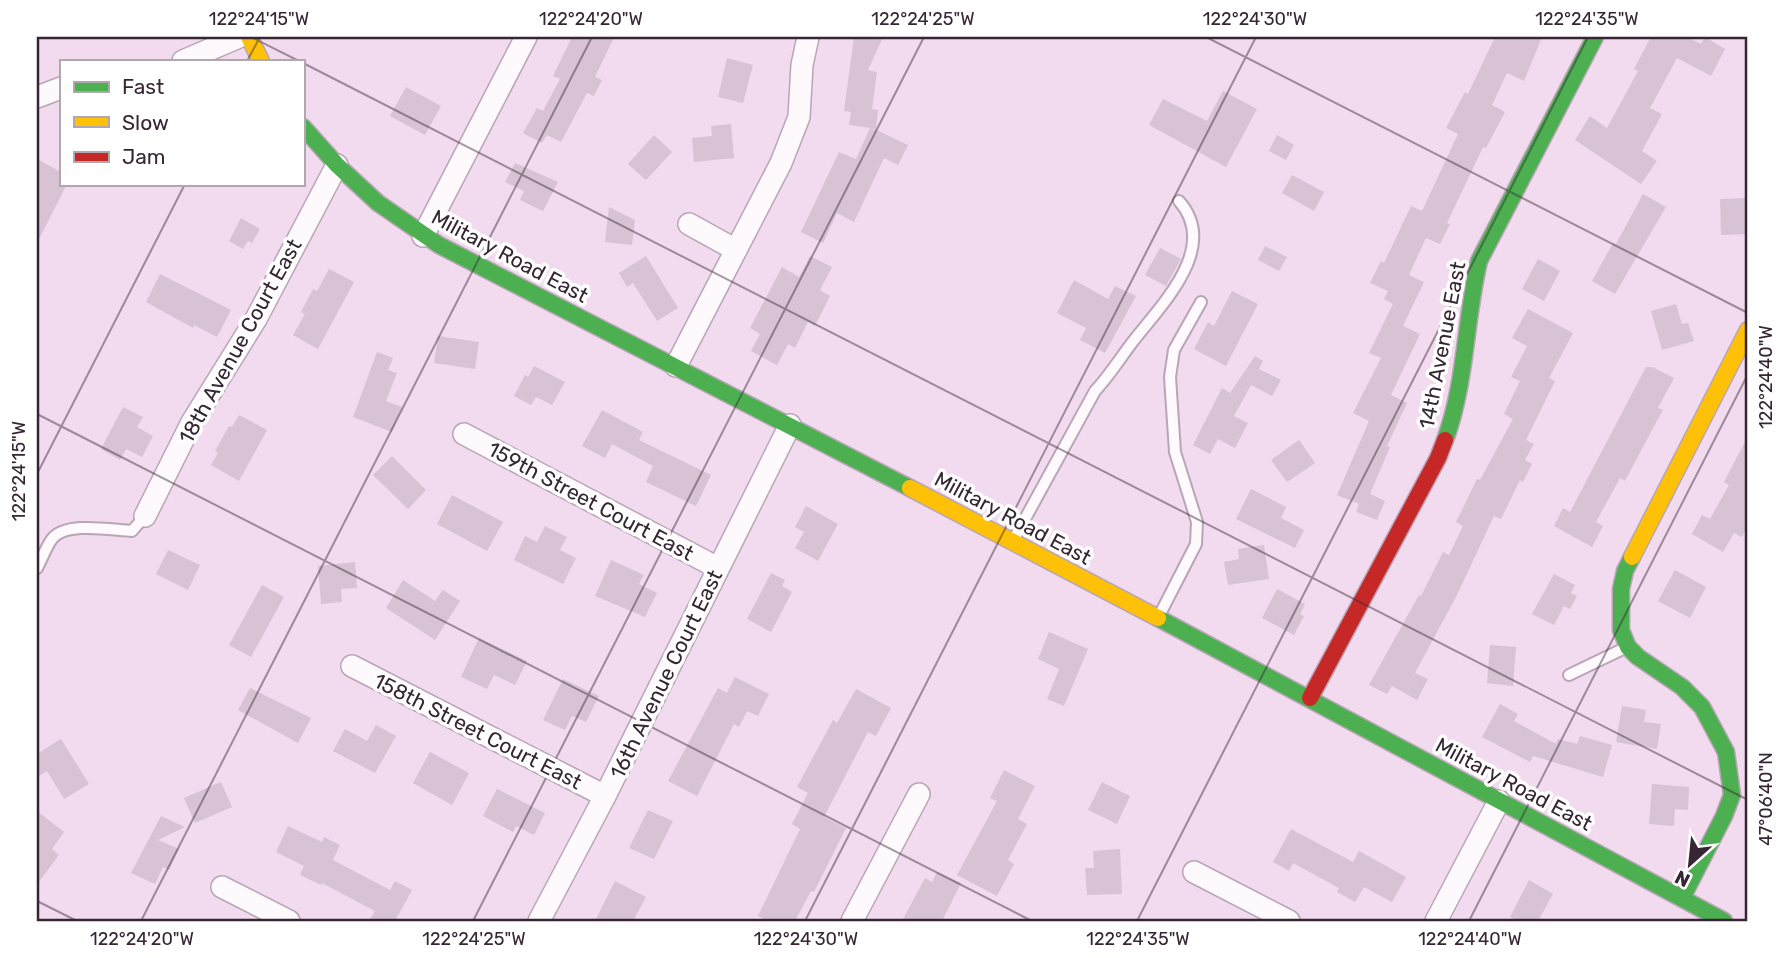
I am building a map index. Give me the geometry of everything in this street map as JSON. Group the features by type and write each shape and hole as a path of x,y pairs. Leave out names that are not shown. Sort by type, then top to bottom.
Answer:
{"street":[{"path":"185,60 240,37"},
{"path":"250,37 261,60"},
{"path":"423,236 526,37"},
{"path":"676,366 781,163 799,117 802,65 808,37"},
{"name":"14th Avenue East","path":"1310,698 1437,458 1455,406 1472,290 1479,261 1595,37"},
{"path":"37,97 60,88"},
{"name":"Military Road East","path":"304,128 337,165 378,203 423,236 1310,698 1724,921"},
{"name":"18th Avenue Court East","path":"145,516 192,422 256,319 337,165"},
{"path":"690,224 736,250"},
{"path":"1682,898 1724,816 1740,796 1726,752 1702,707 1682,687 1628,647 1621,630 1621,589 1625,571 1748,330"},
{"name":"16th Avenue Court East","path":"539,921 605,796 790,425"},
{"name":"159th Street Court East","path":"464,434 718,568"},
{"name":"158th Street Court East","path":"352,666 605,796"},
{"path":"852,921 919,794"},
{"path":"1436,921 1499,801"},
{"path":"1194,872 1289,921"},
{"path":"222,887 289,921"}],"lane":[{"path":"1013,542 1095,391 1112,373 1167,299 1188,262 1195,232 1189,212 1179,201"},
{"path":"1158,618 1196,544 1197,522 1175,452 1170,377 1174,349 1201,302"},
{"path":"37,568 53,537 63,530 77,528 132,531 145,516"},
{"path":"1569,675 1628,647"}],"building":[{"path":"572,37 614,37 595,77 602,80 594,96 587,93 561,142 547,135 542,143 523,133 537,108 543,111 560,79 553,76"},
{"path":"854,37 883,37 868,70 877,72 872,109 878,110 876,129 872,128 908,145 898,165 884,158 854,222 837,213 823,243 801,232 839,152 856,159 870,128 849,125 851,112 844,111"},
{"path":"1495,37 1542,37 1524,81 1507,73 1492,105 1505,112 1486,148 1483,147 1447,223 1450,224 1440,244 1426,238 1409,275 1424,282 1403,326 1420,334 1391,395 1407,403 1387,446 1390,447 1370,494 1385,501 1377,520 1356,512 1359,504 1337,495 1369,421 1353,413 1381,358 1369,353 1393,304 1384,299 1388,291 1370,283 1381,261 1384,263 1411,206 1422,211 1458,134 1446,128 1465,92 1468,94"},
{"path":"1651,37 1687,37 1701,44 1705,37 1725,49 1711,76 1677,58 1650,108 1662,114 1642,151 1657,161 1641,184 1575,140 1590,116 1607,128 1638,71 1634,69"},
{"path":"727,58 753,65 743,103 718,97"},
{"path":"406,87 441,106 425,135 390,116"},
{"path":"1223,91 1257,109 1226,167 1149,125 1163,99 1207,121"},
{"path":"731,124 734,158 694,162 692,138 712,136 711,126"},
{"path":"654,135 672,152 646,180 628,164"},
{"path":"1277,135 1294,145 1286,160 1269,151"},
{"path":"37,159 60,171 60,186 66,186 37,243"},
{"path":"515,163 558,182 543,211 520,200 524,191 505,182"},
{"path":"1292,175 1324,192 1314,211 1282,193"},
{"path":"1643,194 1666,207 1615,294 1592,281"},
{"path":"1748,198 1748,234 1721,235 1720,199"},
{"path":"609,207 635,220 632,245 605,242"},
{"path":"241,218 260,229 252,243 248,241 243,249 229,241"},
{"path":"1265,246 1287,257 1279,271 1258,260"},
{"path":"1160,248 1181,259 1166,286 1145,275"},
{"path":"646,256 678,308 657,321 633,283 627,287 619,273"},
{"path":"810,256 832,267 820,290 830,296 815,326 808,322 795,348 788,344 777,365 751,351 760,334 750,328 782,267 799,277"},
{"path":"1538,259 1560,271 1544,301 1522,289"},
{"path":"329,269 354,282 318,349 293,335 305,314 301,312 313,289 317,291"},
{"path":"160,274 231,310 217,337 194,325 193,328 146,302"},
{"path":"1074,280 1108,299 1115,286 1136,296 1105,353 1080,340 1086,328 1057,313"},
{"path":"1232,291 1258,304 1226,366 1194,349 1208,322 1214,326"},
{"path":"1676,304 1682,324 1688,323 1694,341 1662,350 1651,311"},
{"path":"1528,309 1573,333 1549,378 1555,381 1526,440 1534,444 1525,460 1532,464 1523,482 1520,480 1501,519 1494,516 1456,597 1415,673 1428,679 1417,700 1392,686 1387,694 1369,685 1419,595 1421,596 1443,552 1449,555 1463,526 1456,522 1477,479 1480,480 1513,419 1504,414 1520,381 1511,377 1527,346 1512,338"},
{"path":"438,336 479,342 475,369 434,363"},
{"path":"377,352 393,358 388,370 397,373 386,401 402,407 392,432 353,417"},
{"path":"1255,356 1263,361 1259,369 1281,380 1272,396 1251,385 1234,416 1248,423 1235,448 1218,439 1210,454 1193,445 1222,388 1230,393"},
{"path":"534,366 565,382 552,405 536,397 531,405 514,396 525,375 528,377"},
{"path":"1646,367 1652,367 1674,378 1658,408 1663,410 1625,481 1620,478 1596,522 1603,526 1592,547 1554,526 1563,508 1570,512"},
{"path":"123,407 143,417 137,427 153,436 142,457 126,449 120,460 101,449"},
{"path":"602,410 643,432 639,440 711,475 696,506 646,482 653,466 612,444 605,458 582,446"},
{"path":"239,415 267,430 239,481 211,465 218,453 215,451 229,426 232,427"},
{"path":"1748,436 1748,525 1742,537 1734,533 1723,552 1692,534 1702,515 1710,519 1729,485 1724,482"},
{"path":"1299,440 1315,463 1287,482 1271,460"},
{"path":"392,456 426,490 408,509 373,475"},
{"path":"1251,489 1286,507 1281,518 1304,530 1295,548 1236,519"},
{"path":"452,495 503,522 487,551 437,524"},
{"path":"806,506 838,524 818,561 795,548 804,532 795,527"},
{"path":"545,526 567,537 560,550 576,558 563,584 514,560 525,536 537,542"},
{"path":"1264,545 1269,579 1228,585 1224,562 1239,559 1238,549"},
{"path":"168,550 200,565 188,590 156,574"},
{"path":"611,560 644,575 639,584 657,593 645,617 595,596"},
{"path":"355,562 357,588 341,589 342,602 321,604 318,566"},
{"path":"1675,570 1706,587 1690,618 1658,601"},
{"path":"771,573 785,580 782,586 792,592 771,632 747,619"},
{"path":"1554,574 1575,585 1571,593 1577,596 1570,609 1564,606 1554,625 1532,614"},
{"path":"403,580 435,601 443,590 460,601 435,640 386,608"},
{"path":"262,585 284,597 251,657 229,645"},
{"path":"1277,589 1305,604 1300,614 1304,616 1294,635 1262,618"},
{"path":"1049,632 1088,649 1064,706 1047,699 1059,669 1038,659"},
{"path":"479,638 527,661 515,685 494,675 487,689 461,677"},
{"path":"1490,645 1516,647 1513,686 1487,683"},
{"path":"735,677 769,694 758,716 747,711 739,727 734,724 697,796 668,781 718,688 727,693"},
{"path":"563,679 599,696 586,722 572,716 565,730 543,720"},
{"path":"250,688 311,718 298,743 238,710"},
{"path":"856,689 891,708 876,736 868,732 824,817 846,828 814,892 811,891 795,921 768,921 758,916 800,829 792,824 808,793 797,787 833,720 837,723"},
{"path":"1500,704 1518,714 1514,721 1556,744 1558,739 1577,744 1580,736 1612,745 1603,777 1533,756 1530,762 1482,737"},
{"path":"1622,706 1646,710 1644,722 1661,724 1657,749 1616,742"},
{"path":"376,725 396,736 375,773 333,751 345,729 367,741"},
{"path":"61,739 89,784 64,799 47,771 37,777 37,754"},
{"path":"430,752 469,773 452,805 413,783"},
{"path":"1004,770 1035,786 1018,819 1027,824 1008,860 1014,864 997,896 957,875 997,801 990,798"},
{"path":"221,782 232,807 195,823 184,798"},
{"path":"1102,782 1130,796 1117,824 1088,810"},
{"path":"1652,784 1689,787 1688,810 1675,809 1674,826 1649,824"},
{"path":"497,789 545,813 534,835 516,826 513,832 483,816"},
{"path":"648,810 673,821 654,859 629,848"},
{"path":"37,811 64,832 52,849 59,855 37,884"},
{"path":"161,816 185,827 158,840 179,849 169,870 163,867 155,884 131,873"},
{"path":"288,826 322,842 324,837 340,845 333,860 390,890 395,881 412,890 395,921 369,921 375,911 322,883 321,885 300,875 304,866 276,852"},
{"path":"1291,829 1353,862 1359,851 1406,877 1392,902 1364,887 1355,902 1337,892 1339,888 1293,863 1289,871 1273,862"},
{"path":"1120,849 1122,894 1087,895 1085,868 1094,868 1093,851"},
{"path":"937,872 961,883 942,921 902,921 925,878 932,882"},
{"path":"1529,880 1553,894 1538,921 1518,921 1510,917"},
{"path":"615,881 646,897 633,921 595,921"}],"traffic: fast":[{"path":"1445,440 1457,397 1479,261 1595,37"},
{"path":"304,128 337,165 378,203 439,245 910,488"},
{"path":"1632,557 1621,589 1621,630 1628,647 1682,687 1702,707 1726,752 1732,795 1682,898"},
{"path":"1158,618 1724,921"}],"traffic: slow":[{"path":"249,37 260,60"},
{"path":"1632,557 1748,330"},
{"path":"910,488 1158,618"}],"traffic: jam":[{"path":"1310,698 1438,458 1445,440"}]}
